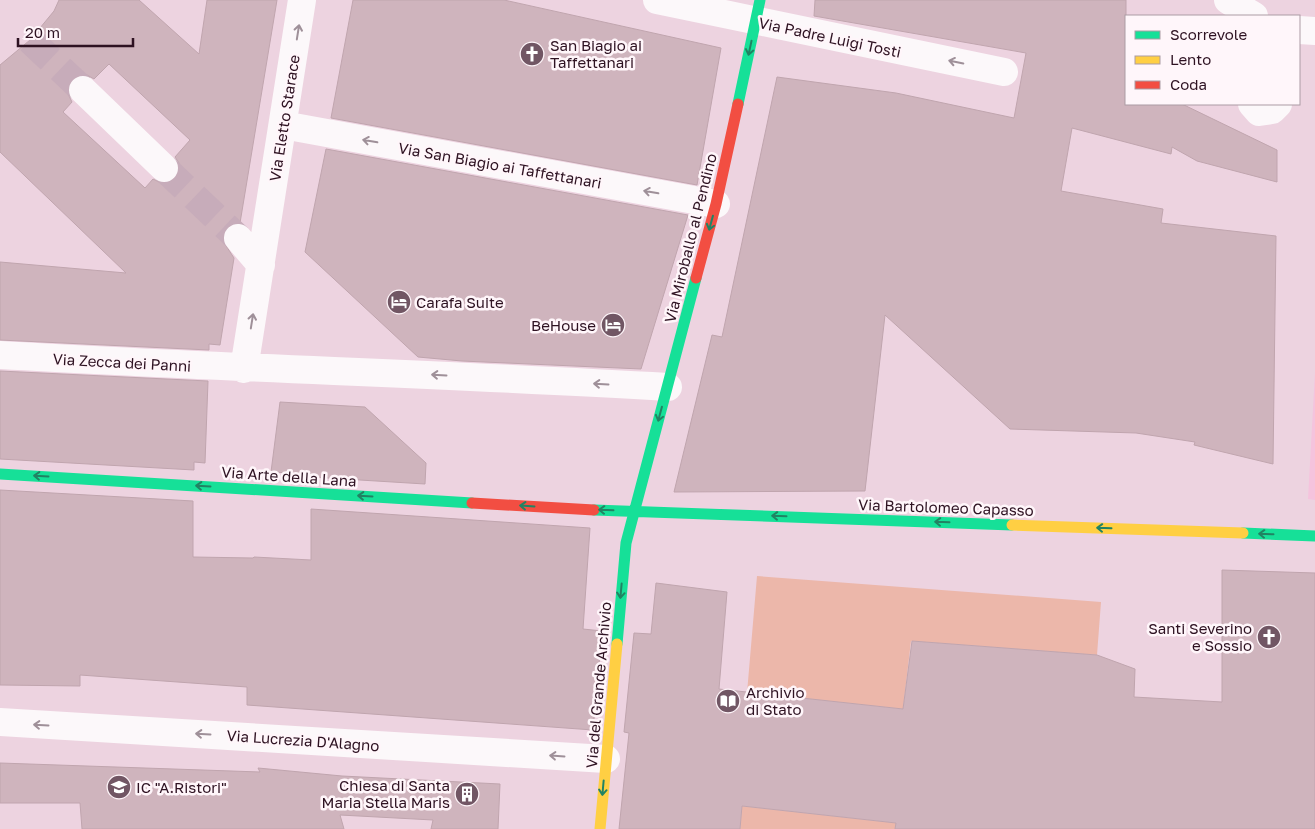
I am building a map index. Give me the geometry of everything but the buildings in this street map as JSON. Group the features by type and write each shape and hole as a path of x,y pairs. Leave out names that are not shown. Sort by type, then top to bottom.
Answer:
{"street":[{"name":"Via Eletto Starace","path":"244,369 302,0"},
{"name":"Via Padre Luigi Tosti","path":"657,0 758,11 1004,72"},
{"path":"1228,0 1252,15"},
{"name":"Via Miroballo al Pendino","path":"642,481 716,204 758,11"},
{"path":"1300,30 1315,31"},
{"path":"83,90 164,168"},
{"path":"1253,105 1259,112 1272,110 1277,105"},
{"name":"Via San Biagio ai Taffettanari","path":"283,125 716,204"},
{"path":"238,238 261,265"},
{"name":"Via Zecca dei Panni","path":"0,355 244,369 390,372 668,388"},
{"name":"Via Arte della Lana","path":"0,474 576,509"},
{"name":"Via del Grande Archivio","path":"600,829 626,543 642,481"},
{"name":"Via Bartolomeo Capasso","path":"576,509 1315,536"},
{"name":"Via Lucrezia D'Alagno","path":"0,722 606,759"}],"shaded area":[{"path":"1315,372 1315,500 1308,499"},
{"path":"757,576 1101,602 1097,655 911,641 903,709 747,693"},
{"path":"742,806 896,823 895,829 740,829"}],"tunnel":[{"path":"30,40 83,90"},
{"path":"164,168 238,238"}],"traffic: fast":[{"path":"738,104 760,0"},
{"path":"617,644 626,543 696,278"},
{"path":"0,474 472,503"},
{"path":"594,510 1012,525"},
{"path":"1243,533 1315,536"}],"traffic: slow":[{"path":"1012,525 1243,533"},
{"path":"600,829 617,644"}],"traffic: jam":[{"path":"696,278 716,204 738,104"},
{"path":"472,503 594,510"}],"place":[{"name":"San Biagio ai Taffettanari","path":"532,54"},
{"name":"Carafa Suite","path":"399,302"},
{"name":"BeHouse","path":"613,325"},
{"name":"Santi Severino e Sossio","path":"1269,637"},
{"name":"Archivio di Stato","path":"728,701"},
{"name":"IC \"A.Ristori\"","path":"119,787"},
{"name":"Chiesa di Santa Maria Stella Maris","path":"467,794"}]}
